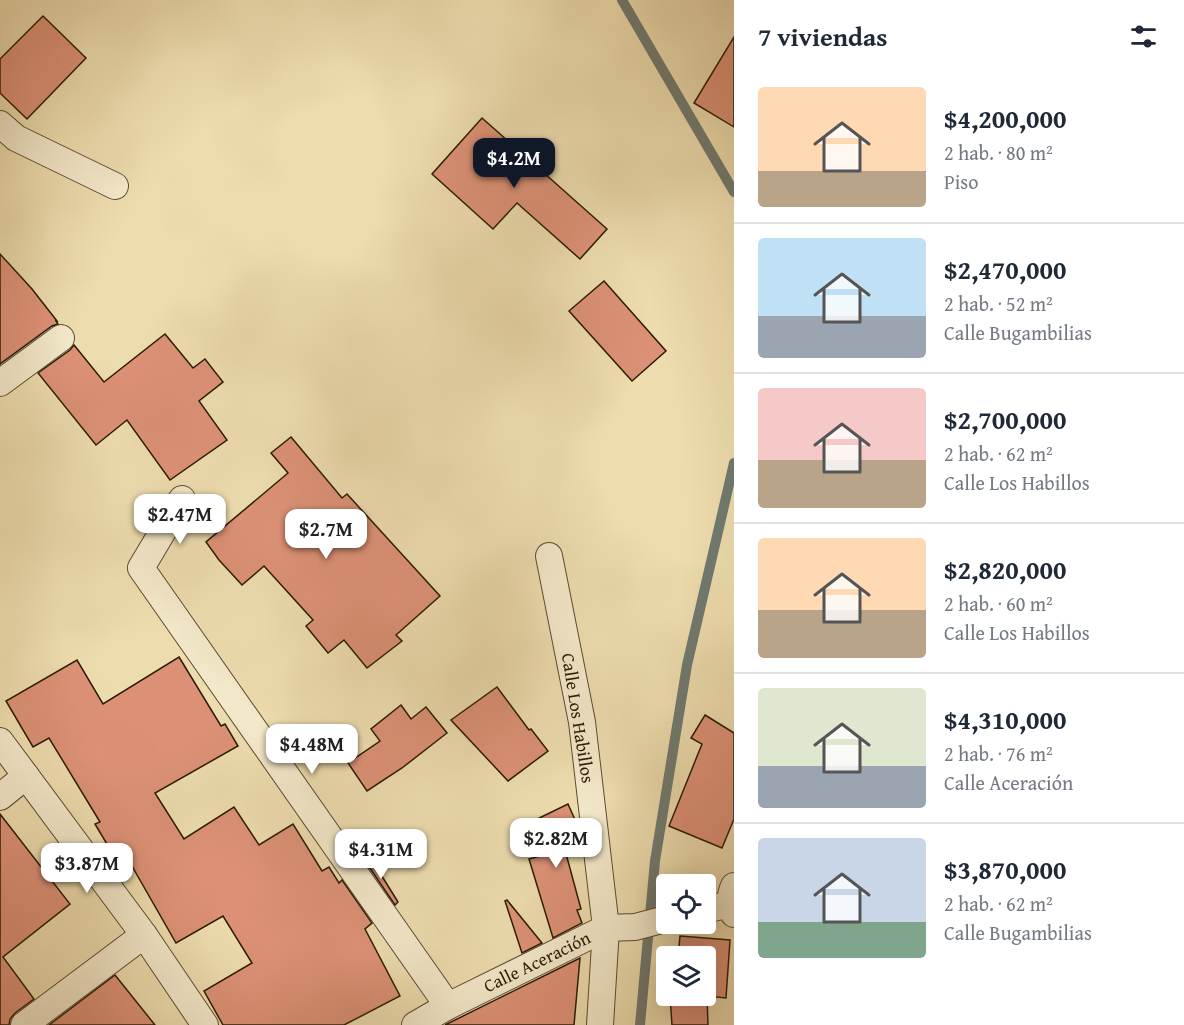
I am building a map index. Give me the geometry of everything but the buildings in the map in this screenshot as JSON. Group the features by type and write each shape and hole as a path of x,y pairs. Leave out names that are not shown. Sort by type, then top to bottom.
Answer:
{"street":[{"path":"5,138 115,186"},
{"path":"0,383 61,338"},
{"path":"182,500 141,568 448,1006"},
{"name":"Calle Los Habillos","path":"549,556 582,722 606,928 600,1025"},
{"path":"0,741 144,935 205,1025"},
{"path":"0,797 26,776"},
{"path":"716,905 733,897"},
{"name":"Calle Aceración","path":"415,1025 448,1006 606,928 635,927 656,922"},
{"path":"24,1025 144,935"}],"waterway":[{"path":"622,0 734,192"},
{"path":"640,1025 655,861 687,665 734,463"}]}
